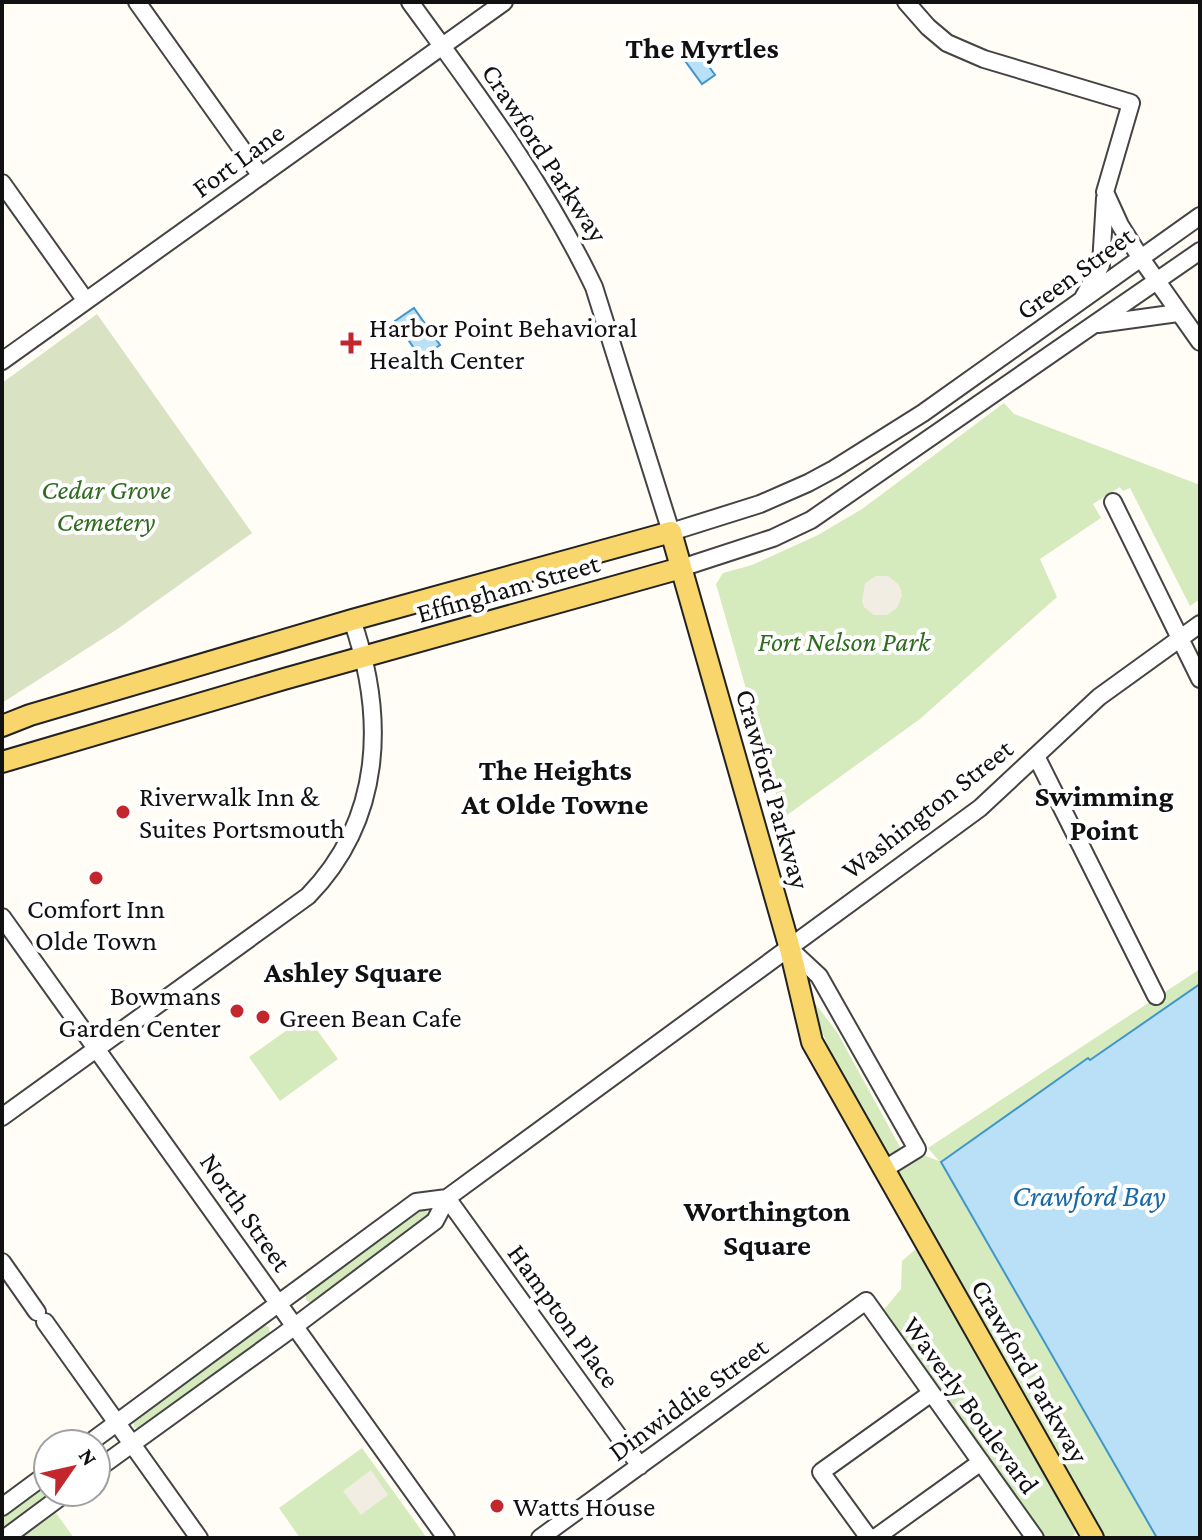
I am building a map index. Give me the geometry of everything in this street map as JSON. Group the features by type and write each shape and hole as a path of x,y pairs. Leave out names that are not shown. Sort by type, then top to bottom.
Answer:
{"main road":[{"name":"Crawford Parkway","path":"671,532 790,949 812,1042 1093,1538"},
{"name":"Effingham Street","path":"2,726 30,715 352,620 671,532"},
{"name":"Effingham Street","path":"2,762 681,568"}],"street":[{"path":"137,2 261,176"},
{"name":"Crawford Parkway","path":"410,2 543,191 594,287 671,532"},
{"name":"Fort Lane","path":"2,361 504,2"},
{"path":"906,2 947,43 984,59 1131,103 1105,192 1101,265 1081,303"},
{"path":"2,183 86,301"},
{"path":"1105,192 1120,225 1140,257 1200,342"},
{"name":"Green Street","path":"980,371 1081,303 1200,216"},
{"name":"Green Street","path":"994,391 1200,251"},
{"path":"1093,325 1178,313"},
{"name":"Effingham Street","path":"671,532 760,504 808,483 923,413 980,371"},
{"name":"Effingham Street","path":"681,568 773,538 811,520 994,391"},
{"path":"1113,502 1200,679"},
{"path":"2,1117 308,896 346,848 363,807 374,743 365,657 352,620"},
{"name":"Washington Street","path":"112,1458 435,1221 447,1198 980,808 1099,697 1200,624"},
{"path":"1036,756 1156,996"},
{"name":"North Street","path":"2,917 446,1538"},
{"path":"790,949 819,976 917,1149 883,1170"},
{"name":"Washington Street","path":"110,1428 416,1202 447,1198"},
{"name":"Hampton Place","path":"447,1198 640,1466"},
{"path":"2,1262 199,1538"},
{"name":"Dinwiddie Street","path":"540,1538 866,1301"},
{"name":"Waverly Boulevard","path":"866,1301 1035,1538"},
{"path":"869,1538 821,1472 930,1394"},
{"path":"875,1538 981,1462"},
{"path":"2,1507 32,1485"},
{"path":"5,1538 45,1508"}],"green space":[{"name":"Cedar Grove Cemetery","path":"97,314 252,533 116,630 2,703 2,383"},
{"name":"Fort Nelson Park","path":"1004,403 1014,414 1200,485 1200,599 1190,606 1130,488 1123,491 1120,487 1093,504 1101,518 1040,559 1057,597 920,719 783,818 716,584 723,573 752,565 818,535 862,509"},
{"path":"1200,969 1200,984 942,1162 1157,1538 1106,1538 1095,1519 1074,1527 1075,1534 1070,1538 1035,1538 882,1312 901,1289 902,1261 917,1248 822,1032 814,1002 837,1032 900,1147 939,1161 928,1148"},
{"path":"307,1016 338,1059 280,1101 249,1057"},
{"path":"425,1207 430,1218 313,1304 306,1300 305,1292 418,1208"},
{"path":"262,1324 269,1327 270,1335 141,1430 134,1427 133,1419"},
{"path":"362,1448 427,1538 300,1538 279,1508"},
{"path":"32,1492 34,1508 2,1532 2,1514"},
{"path":"56,1513 74,1538 21,1538"}],"shaded area":[{"path":"876,576 888,576 901,590 897,608 887,615 874,615 862,601 865,583"},
{"path":"371,1470 388,1495 361,1515 343,1491"}],"water":[{"path":"693,44 715,75 702,84 680,54"},
{"path":"414,308 440,345 421,358 395,321"},
{"name":"Crawford Bay","path":"1200,984 1200,1538 1157,1538 941,1162 1088,1058 1090,1060"}],"place":[{"name":"Harbor Point Behavioral Health Center","path":"351,343"},
{"name":"Riverwalk Inn & Suites Portsmouth","path":"123,812"},
{"name":"Comfort Inn Olde Town","path":"96,878"},
{"name":"Bowmans Garden Center","path":"237,1011"},
{"name":"Green Bean Cafe","path":"263,1017"},
{"name":"Watts House","path":"497,1506"}],"district":[{"name":"The Myrtles","path":"702,47"},
{"name":"The Heights At Olde Towne","path":"555,786"},
{"name":"Swimming Point","path":"1104,812"},
{"name":"Ashley Square","path":"353,971"},
{"name":"Worthington Square","path":"767,1227"}]}
